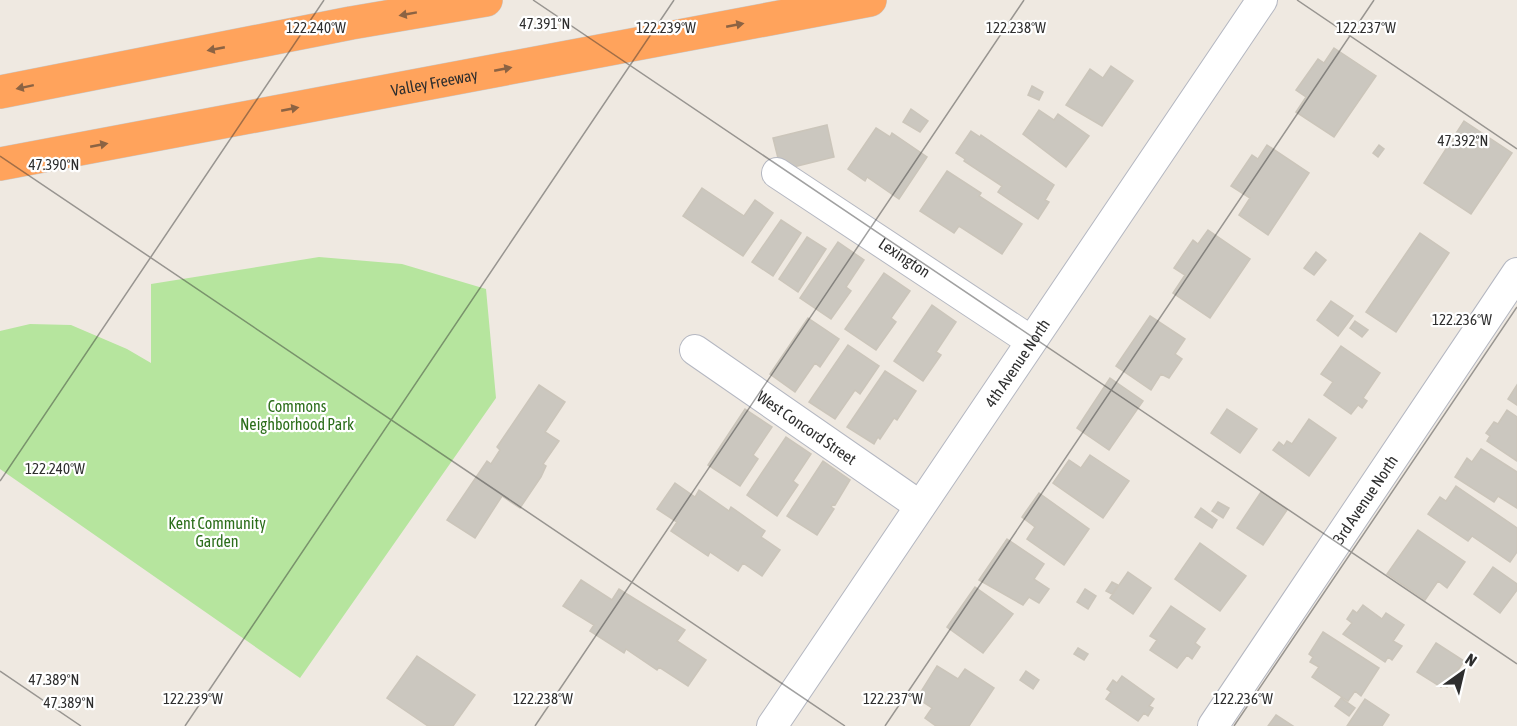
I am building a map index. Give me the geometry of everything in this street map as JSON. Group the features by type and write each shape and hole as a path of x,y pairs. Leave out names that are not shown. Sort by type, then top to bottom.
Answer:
{"highway":[{"path":"0,92 486,0"},
{"name":"Valley Freeway","path":"0,164 870,0"}],"street":[{"name":"4th Avenue North","path":"772,726 1262,0"},
{"name":"Lexington","path":"777,173 1031,341"},
{"name":"3rd Avenue North","path":"1213,726 1517,273"},
{"name":"West Concord Street","path":"694,350 920,506"}],"green space":[{"name":"Commons Neighborhood Park","path":"319,257 402,264 486,289 496,398 300,678 0,469 0,331 30,324 71,325 127,349 151,363 151,284"}],"building":[{"path":"1334,48 1376,76 1334,137 1296,112 1306,97 1296,90 1318,59 1324,63"},
{"path":"1111,66 1133,81 1102,126 1066,105 1090,69 1103,78"},
{"path":"1032,86 1043,92 1039,100 1028,95"},
{"path":"911,109 928,121 920,132 903,122"},
{"path":"1039,110 1054,120 1058,114 1089,136 1066,167 1023,134"},
{"path":"1464,121 1512,153 1471,214 1424,183"},
{"path":"827,125 834,157 781,170 773,138"},
{"path":"876,128 890,137 892,133 927,157 899,199 867,177 865,181 848,169"},
{"path":"971,131 980,137 981,135 1054,185 1045,200 1049,202 1038,219 998,192 1002,186 964,161 965,159 956,153"},
{"path":"1267,145 1309,173 1268,235 1239,215 1250,198 1231,186 1252,155 1258,159"},
{"path":"1379,145 1384,149 1378,157 1373,153"},
{"path":"947,171 981,193 979,196 1022,224 1002,254 959,226 954,233 920,211"},
{"path":"702,188 744,216 755,200 773,213 743,256 683,216"},
{"path":"781,220 801,233 773,276 752,262"},
{"path":"1208,230 1250,259 1210,318 1173,293 1185,275 1174,268 1193,240 1198,244"},
{"path":"1420,233 1449,253 1396,332 1366,312"},
{"path":"807,237 826,249 798,292 779,279"},
{"path":"838,242 864,260 846,287 851,291 831,319 800,298"},
{"path":"1316,252 1326,260 1314,275 1304,268"},
{"path":"884,273 910,291 891,318 896,322 876,350 845,329"},
{"path":"1331,301 1353,316 1338,336 1317,320"},
{"path":"932,305 956,322 936,352 941,355 923,381 894,361"},
{"path":"1150,316 1185,339 1175,354 1182,359 1169,378 1161,374 1151,390 1116,366"},
{"path":"808,318 839,339 820,367 815,363 795,392 770,374"},
{"path":"1355,321 1368,330 1362,337 1350,328"},
{"path":"848,345 879,366 860,394 855,390 835,419 809,402"},
{"path":"1341,346 1380,373 1363,398 1367,401 1362,408 1358,405 1351,414 1324,395 1333,382 1321,374"},
{"path":"885,371 916,391 897,420 894,418 874,444 847,427"},
{"path":"1110,378 1143,401 1109,450 1077,428"},
{"path":"539,385 565,402 545,432 559,441 543,464 546,466 541,477 520,508 502,496 475,538 447,520 487,461 491,464 500,450 497,447"},
{"path":"1517,385 1517,405 1508,399"},
{"path":"745,409 772,427 753,455 758,459 740,486 708,465"},
{"path":"1227,409 1257,429 1240,453 1211,433"},
{"path":"1507,410 1517,417 1517,461 1487,441 1490,436 1486,433 1494,422 1498,424"},
{"path":"1309,419 1336,438 1309,476 1273,450 1279,442 1284,446 1287,441 1292,444"},
{"path":"786,437 811,454 793,481 798,485 777,516 747,495"},
{"path":"1481,449 1517,472 1517,508 1498,496 1494,502 1455,477 1467,458 1472,462"},
{"path":"1090,455 1129,481 1103,518 1053,483 1069,460 1081,468"},
{"path":"823,461 850,480 835,505 831,507 834,509 817,535 787,516"},
{"path":"675,483 695,497 699,490 729,511 731,507 765,531 761,537 780,550 762,576 743,563 738,571 710,552 708,556 671,531 677,522 657,509"},
{"path":"1456,486 1517,528 1517,552 1510,562 1472,536 1468,541 1428,514 1440,497 1446,501"},
{"path":"1261,492 1287,510 1263,545 1237,528"},
{"path":"1039,493 1089,529 1064,565 1027,539 1035,527 1022,517"},
{"path":"1218,502 1229,508 1223,518 1212,511"},
{"path":"1201,508 1217,520 1212,528 1195,517"},
{"path":"1418,530 1465,562 1447,588 1438,581 1425,600 1387,574"},
{"path":"1007,539 1044,564 1034,579 1049,589 1039,603 1029,597 1023,605 979,580"},
{"path":"1200,543 1246,576 1220,611 1175,579"},
{"path":"1493,567 1517,584 1517,590 1500,613 1474,594"},
{"path":"1128,572 1151,588 1133,614 1110,598"},
{"path":"581,580 612,600 619,589 685,630 677,641 706,660 688,686 659,667 657,670 626,649 624,653 590,631 594,625 563,606"},
{"path":"1112,582 1118,585 1112,594 1106,591"},
{"path":"975,587 1013,614 983,653 947,627"},
{"path":"1085,589 1096,596 1088,609 1077,602"},
{"path":"1363,605 1382,619 1386,613 1404,625 1393,641 1402,646 1392,660 1388,657 1385,662 1343,634 1352,623 1347,619 1353,610 1357,613"},
{"path":"1171,606 1205,629 1195,643 1200,647 1192,659 1187,655 1177,668 1150,650 1157,640 1150,636"},
{"path":"1323,632 1379,668 1361,696 1355,691 1348,701 1312,677 1319,667 1310,662 1313,657 1309,654"},
{"path":"1436,643 1464,661 1447,687 1443,685 1441,687 1417,672"},
{"path":"1078,648 1088,654 1084,660 1074,654"},
{"path":"417,656 475,695 453,726 428,726 387,698"},
{"path":"937,666 958,679 965,669 994,688 969,726 936,726 925,718 932,708 917,698"},
{"path":"1026,671 1039,680 1033,689 1020,680"},
{"path":"1122,676 1154,699 1149,706 1153,708 1148,716 1144,713 1138,721 1106,699 1111,692 1107,689 1113,680 1117,683"},
{"path":"1341,698 1355,708 1349,716 1335,706"},
{"path":"1365,699 1389,715 1382,726 1347,726"},
{"path":"1276,715 1293,726 1268,726"}],"park label":[{"name":"Kent Community Garden","path":"217,532"}]}
